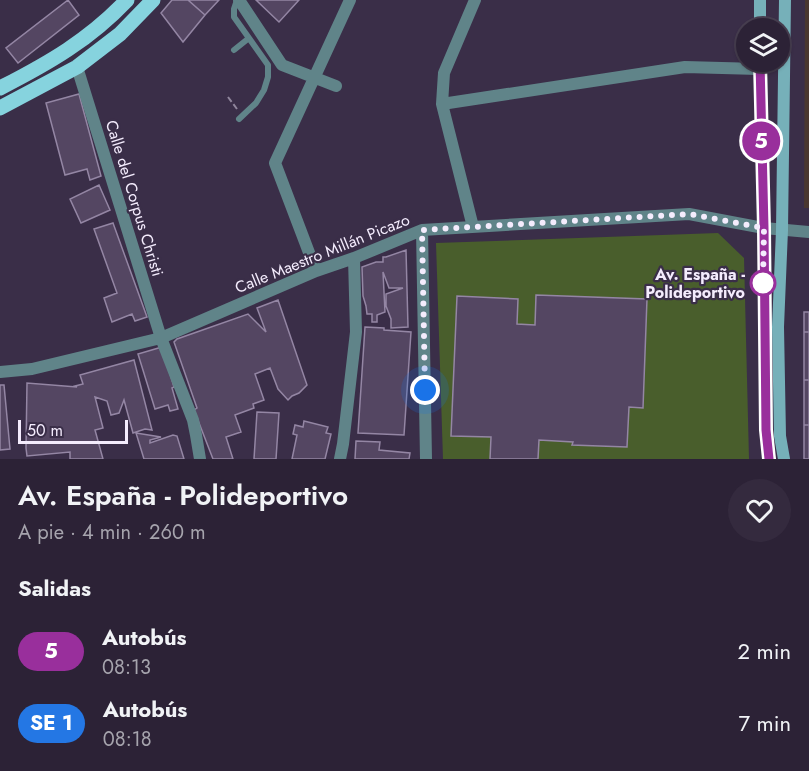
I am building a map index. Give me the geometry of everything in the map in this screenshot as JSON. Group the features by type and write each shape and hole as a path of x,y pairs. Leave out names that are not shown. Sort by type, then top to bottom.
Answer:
{"main road":[{"path":"0,88 79,43 127,0"},
{"path":"0,108 78,67 120,34 153,0"},
{"path":"760,0 760,18"},
{"path":"784,459 780,436 778,327 782,230 785,0"},
{"path":"760,72 766,419 769,459"}],"street":[{"path":"238,0 282,65 336,86"},
{"path":"316,271 275,163 350,0"},
{"path":"473,227 442,104 444,73 475,0"},
{"path":"442,104 685,68 736,66"},
{"name":"Calle del Corpus Christi","path":"78,67 161,338 192,420 200,459"},
{"name":"Calle Maestro Millán Picazo","path":"0,372 32,369 161,338 316,271 422,230 689,214 764,228 809,232"},
{"path":"422,230 426,459"},
{"path":"340,459 344,444 356,332 354,258"}],"lane":[{"path":"238,0 234,9 234,17 268,65 268,77 264,90 256,103 239,116"},
{"path":"234,50 249,38"}],"path":[{"path":"228,97 239,116"}],"shaded area":[{"path":"805,0 809,0 809,208 804,208"}],"green space":[{"path":"718,233 744,258 749,459 443,459 436,243"}],"building":[{"path":"68,0 79,15 18,63 6,48"},
{"path":"172,0 188,0 205,15 183,42 161,13"},
{"path":"188,0 219,0 205,15"},
{"path":"256,0 299,0 279,22"},
{"path":"79,94 101,176 90,180 87,169 65,175 46,103"},
{"path":"99,185 110,210 81,223 70,199"},
{"path":"113,223 147,317 135,321 132,314 112,322 104,298 117,293 94,229"},
{"path":"406,250 408,327 391,328 386,294 403,288 389,288 383,272 385,312 377,315 377,322 372,322 372,314 367,314 363,296 362,267 383,262 383,257"},
{"path":"536,295 647,299 643,408 629,407 627,447 572,445 573,442 539,440 538,459 490,459 491,437 451,436 457,296 518,299 517,324 535,325"},
{"path":"278,300 307,385 288,400 278,389 270,368 255,374 264,400 253,404 254,408 235,415 241,432 226,437 233,459 213,459 194,410 197,408 174,342 248,314 266,332 257,308"},
{"path":"804,312 809,312 809,332 804,332"},
{"path":"365,327 411,332 404,435 358,433"},
{"path":"804,332 809,332 809,380 804,380"},
{"path":"162,347 178,409 170,411 168,405 155,409 138,354"},
{"path":"134,360 152,430 145,429 133,433 124,400 119,413 111,415 107,401 95,397 103,428 95,430 103,459 70,459 70,452 27,456 27,383 77,387 75,386 83,384 80,375"},
{"path":"804,380 809,380 809,425 804,425"},
{"path":"0,385 4,385 10,449 0,450"},
{"path":"257,412 279,413 276,459 254,459"},
{"path":"304,421 328,427 326,433 331,434 325,459 292,459 297,435 293,434 295,425 303,427"},
{"path":"804,425 809,425 809,459 804,459"},
{"path":"136,433 161,437 150,440 150,443 173,435 177,436 184,459 144,459"},
{"path":"356,441 380,442 379,450 410,453 409,459 355,459"}],"bus line":[{"name":"5","path":"760,72 766,430 769,459"}],"place":[{"name":"Av. España - Polideportivo","path":"763,283"}],"route":[{"path":"425,390 422,230 689,214 764,228 763,283"}]}
